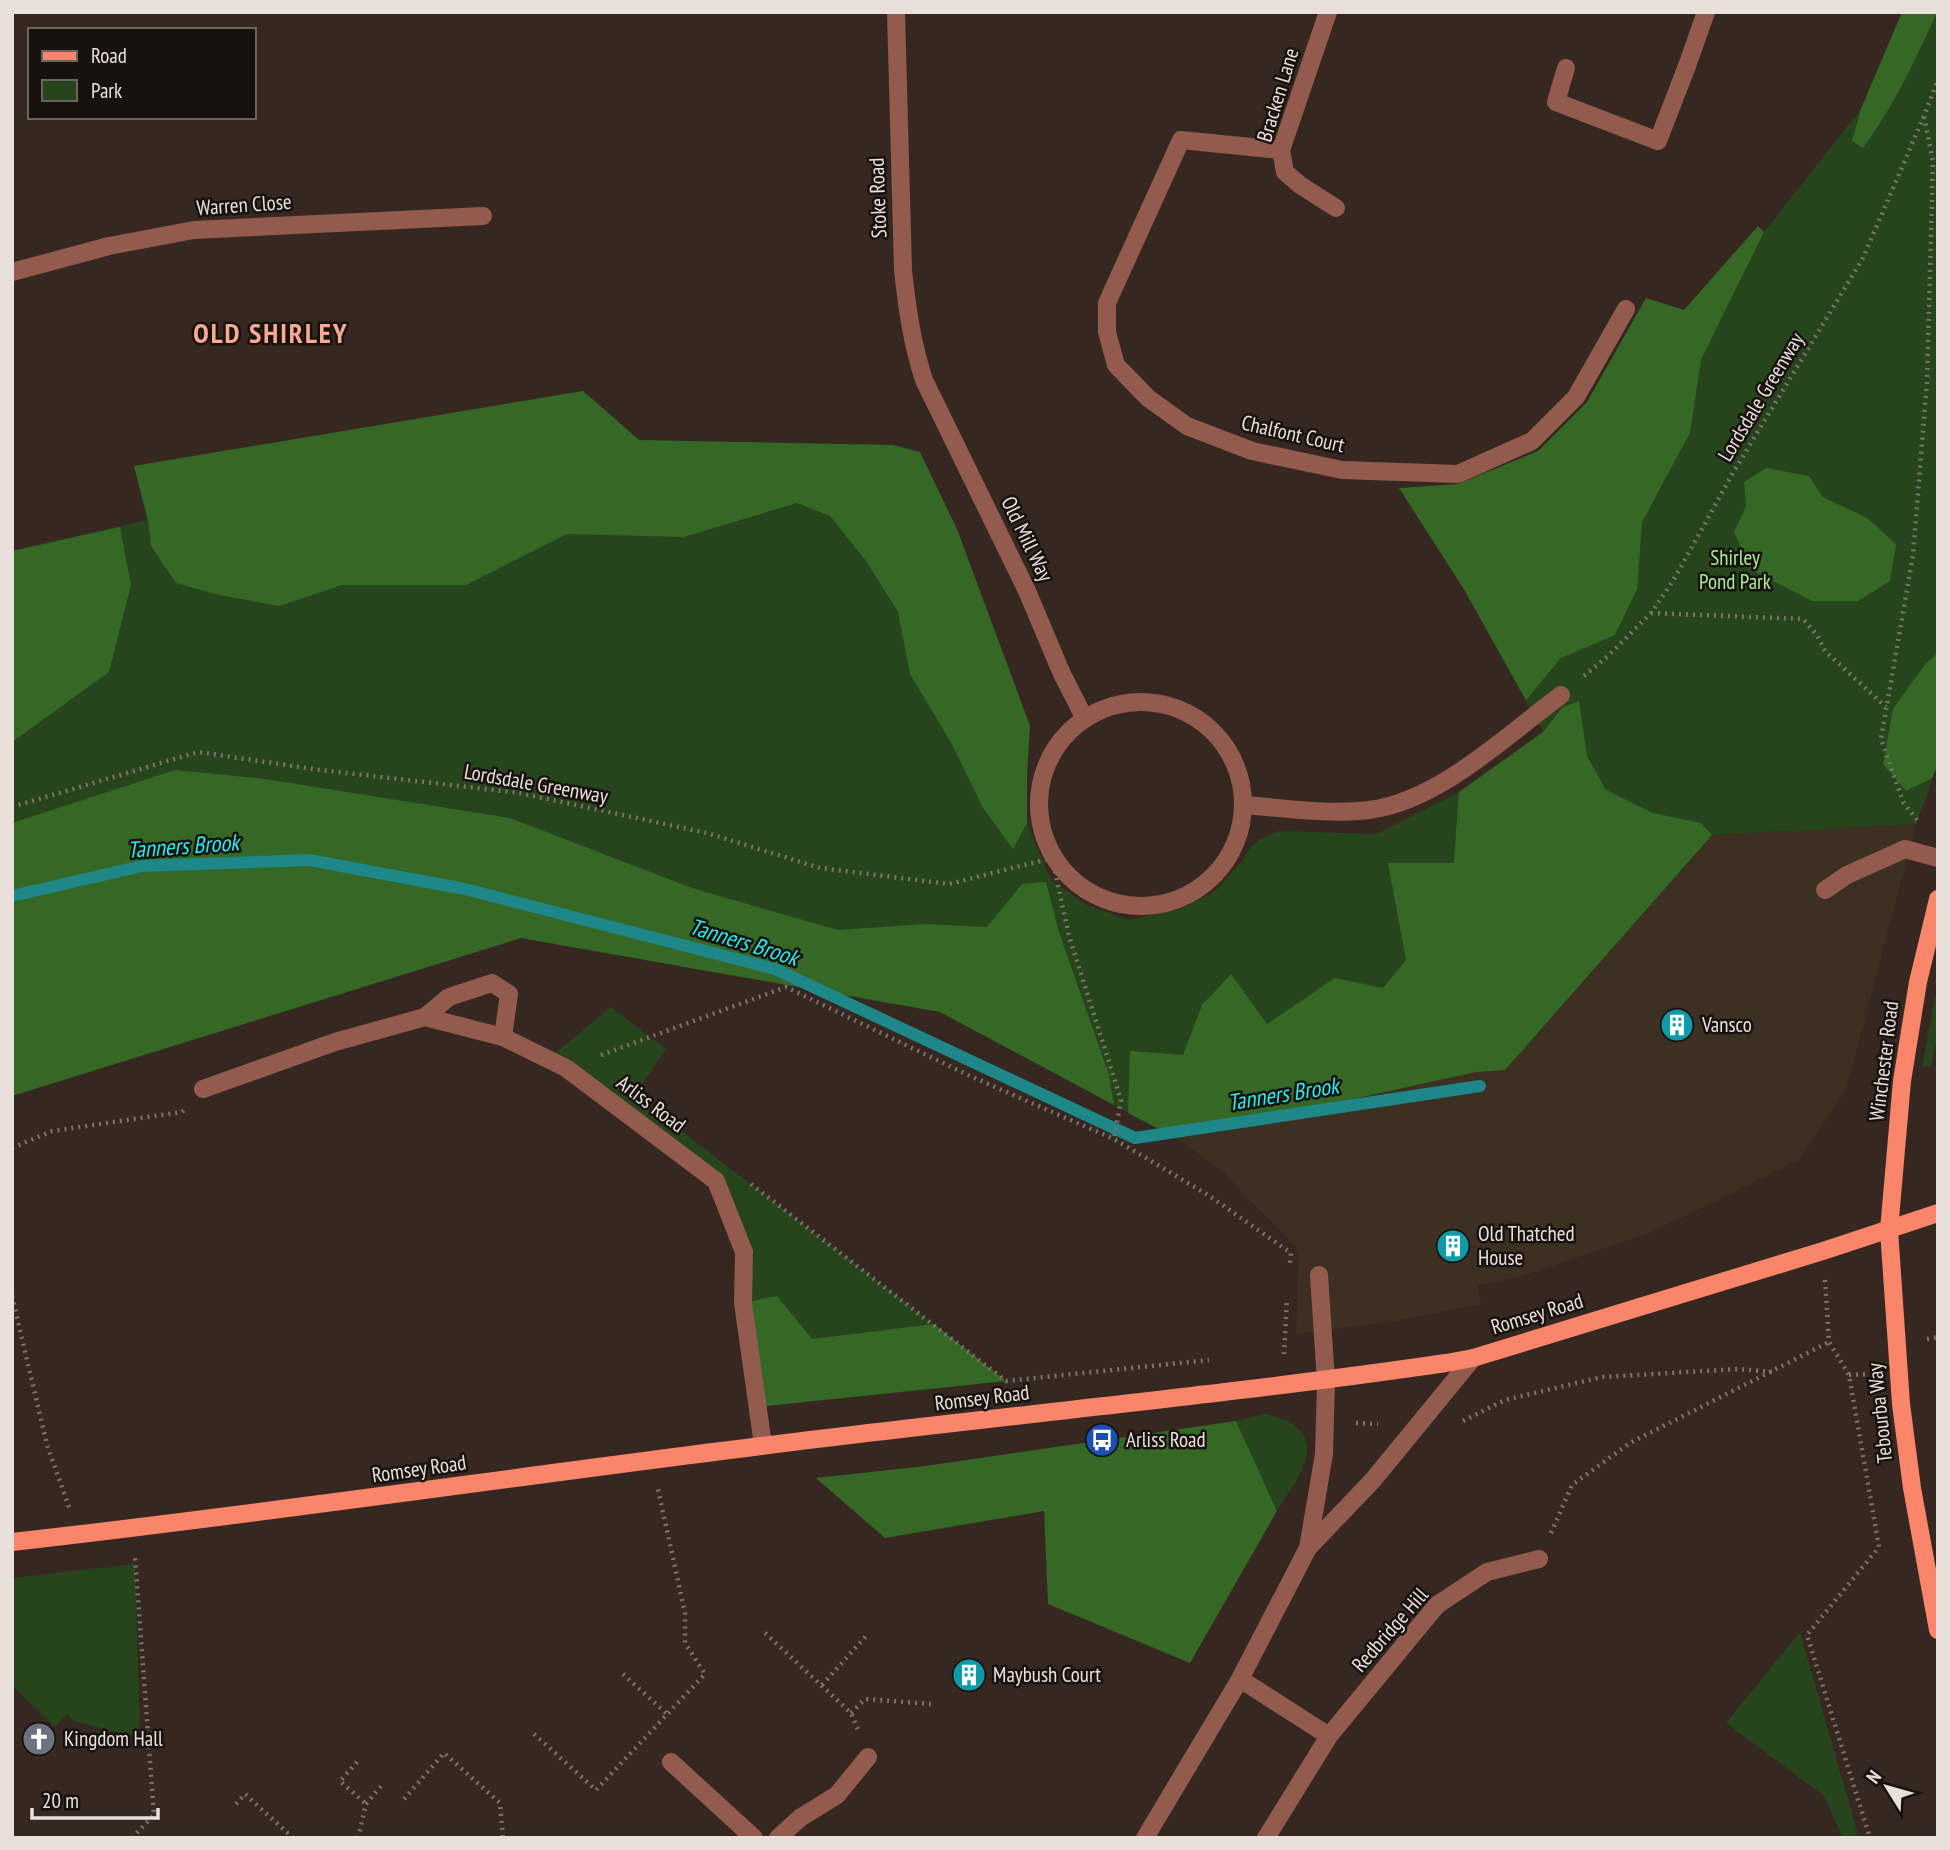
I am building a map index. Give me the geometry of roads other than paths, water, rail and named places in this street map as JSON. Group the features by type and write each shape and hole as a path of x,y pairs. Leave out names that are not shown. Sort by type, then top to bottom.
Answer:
{"main road":[{"name":"Winchester Road","path":"1889,1230 1902,1081 1918,982 1938,899"},
{"name":"Romsey Road","path":"12,1542 763,1446 1326,1381 1473,1357 1823,1251 1938,1213"},
{"name":"Tebourba Way","path":"1889,1230 1901,1404 1912,1489 1938,1630"}],"street":[{"name":"Stoke Road","path":"896,12 903,270 912,337 925,380"},
{"name":"Bracken Lane","path":"1328,12 1281,150 1284,172 1336,208"},
{"path":"1566,68 1556,102 1658,141 1706,12"},
{"name":"Chalfont Court","path":"1281,150 1181,140 1107,303 1107,332 1116,365 1147,398 1187,426 1252,451 1342,470 1458,474 1532,441 1576,397 1626,309"},
{"name":"Warren Close","path":"12,272 108,246 194,230 483,216"},
{"name":"Old Mill Way","path":"925,380 1027,591 1062,674 1085,719"},
{"path":"1245,804 1370,810 1409,799 1452,777 1561,695"},
{"path":"1139,701 1174,706 1195,717 1222,741 1238,772 1245,804 1241,828 1230,855 1208,882 1177,900 1129,906 1095,897 1066,876 1052,858 1039,825 1037,798 1046,764 1060,739 1085,719 1104,708 1139,701"},
{"path":"1825,890 1847,875 1905,849 1938,858"},
{"name":"Arliss Road","path":"203,1089 335,1042 425,1017 449,997 492,983 509,994 503,1037"},
{"name":"Arliss Road","path":"425,1017 503,1037 566,1068 716,1181 744,1252 743,1303 763,1446"},
{"path":"1308,1548 1324,1454 1326,1381 1319,1275"},
{"path":"1145,1838 1240,1679 1308,1548 1373,1480 1473,1357"},
{"name":"Redbridge Hill","path":"1266,1838 1329,1736 1437,1605 1487,1572 1539,1559"},
{"path":"1240,1679 1329,1736"},
{"path":"778,1838 800,1818 837,1795 867,1757"},
{"path":"671,1762 754,1838"}],"waterway":[{"name":"Tanners Brook","path":"12,896 142,866 309,860 465,889 775,969 1135,1138 1480,1086"}],"place":[{"name":"Vansco","path":"1677,1025"},
{"name":"Old Thatched House","path":"1453,1246"},
{"name":"Arliss Road","path":"1102,1440"},
{"name":"Maybush Court","path":"969,1675"},
{"name":"Kingdom Hall","path":"39,1739"}],"district":[{"name":"OLD SHIRLEY","path":"271,333"}],"park label":[{"name":"Shirley Pond Park","path":"1735,570"}]}
